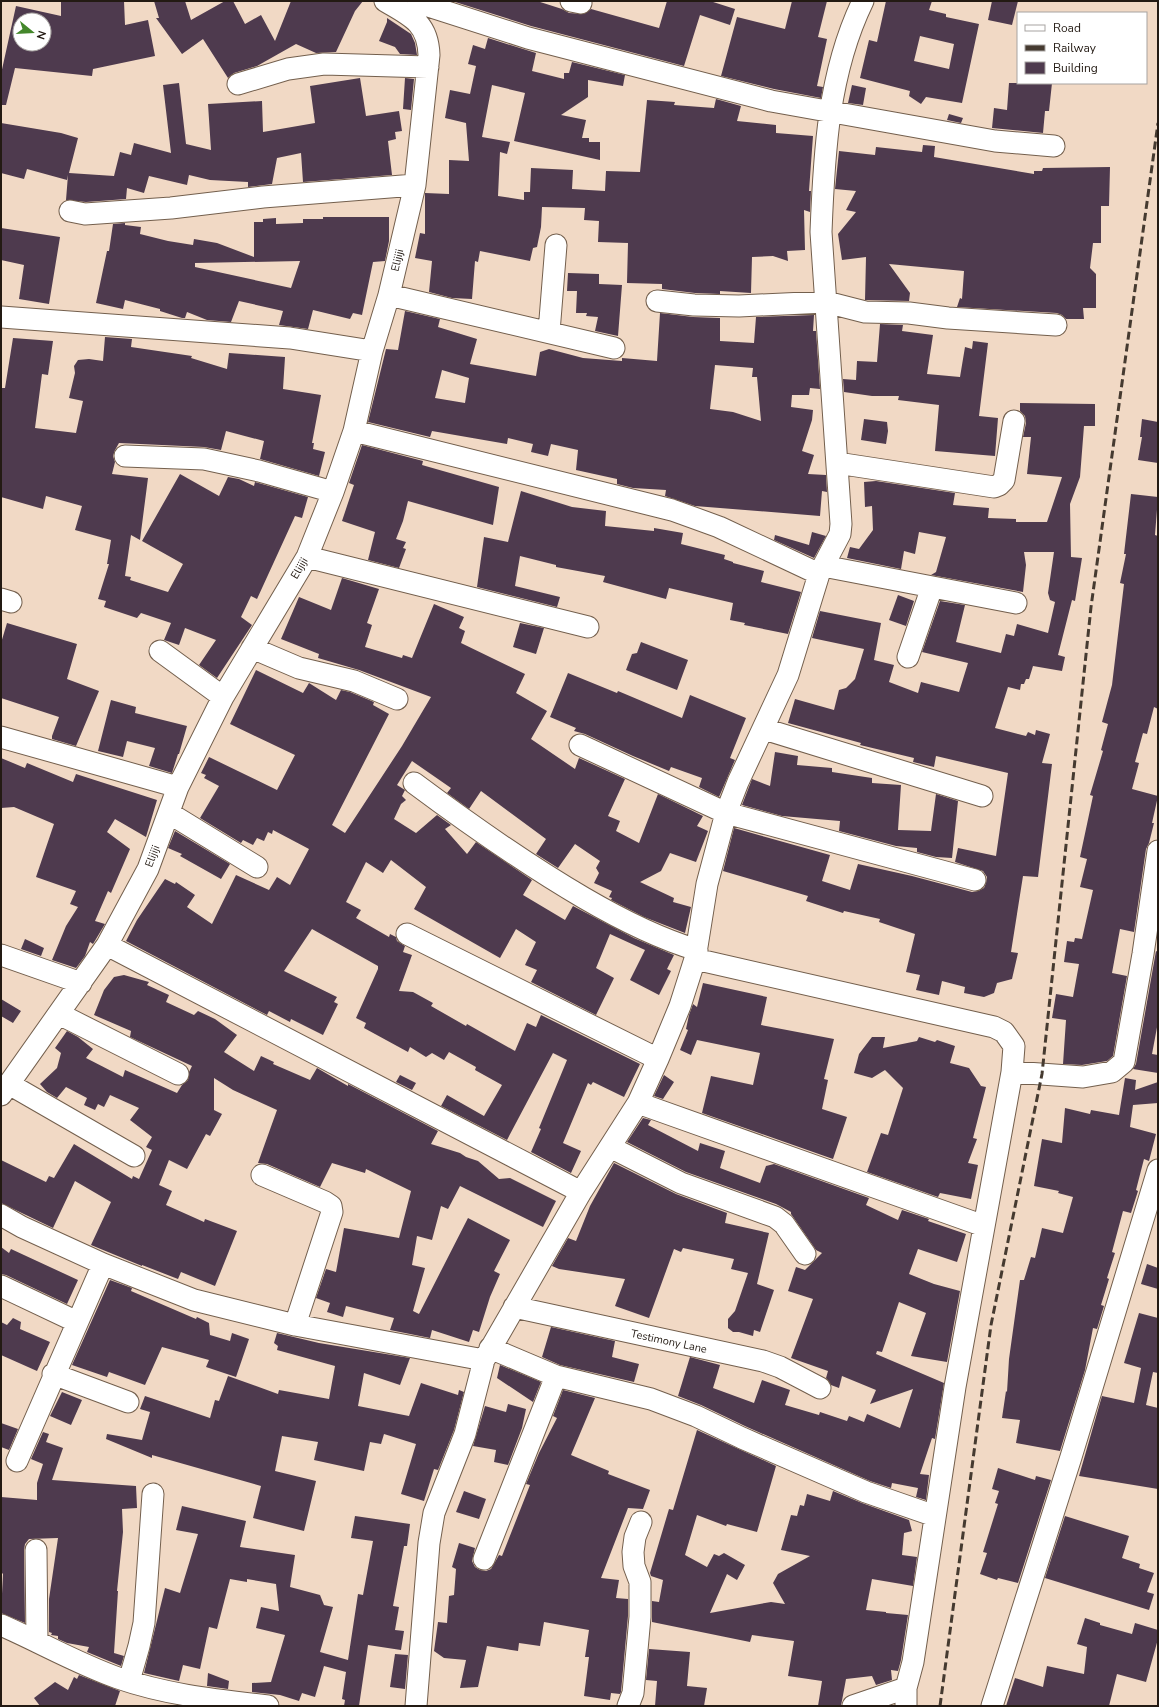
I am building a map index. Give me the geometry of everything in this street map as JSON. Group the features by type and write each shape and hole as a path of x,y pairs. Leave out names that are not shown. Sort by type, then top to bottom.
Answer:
{"street":[{"name":"Elijiji","path":"5,1089 60,1014 107,945 148,869 178,787 223,697 307,557 333,492 354,431 372,351 388,295 415,185 428,67 429,42 419,22 417,8 385,1"},
{"path":"416,1706 429,1542 434,1513 465,1434 487,1354 580,1192 638,1103 658,1059 680,1006 696,954 707,884 726,813 738,782 788,675 821,570 840,534 841,524 821,232 829,113 838,70 848,37 863,1"},
{"path":"417,8 771,101 829,113 995,141 1054,146"},
{"path":"238,84 288,69 324,64 428,67"},
{"path":"70,211 85,214 171,208 263,197 415,185"},
{"path":"549,332 556,245"},
{"path":"388,295 614,348"},
{"path":"656,301 694,305 739,306 826,302 865,312 909,313 948,318 1056,325"},
{"path":"1,317 290,338 372,351"},
{"path":"837,463 994,487 999,485 1004,480 1014,421"},
{"path":"354,431 672,510 719,527 821,570 932,587 1016,603"},
{"path":"125,456 204,459 259,471 333,492"},
{"path":"307,557 588,627"},
{"path":"908,657 932,587"},
{"path":"252,648 299,668 354,681 397,699"},
{"path":"160,651 223,697"},
{"path":"764,729 982,796"},
{"path":"1,737 178,787"},
{"path":"580,745 726,813 975,880"},
{"path":"414,783 539,872 614,915 696,954 994,1027 1004,1032 1014,1046 1012,1072 955,1387 913,1662 906,1697 853,1706"},
{"path":"169,813 257,867"},
{"path":"1012,1072 1083,1077 1112,1072 1124,1062 1143,954 1158,851"},
{"path":"407,934 658,1059"},
{"path":"107,945 580,1192"},
{"path":"1,955 81,983"},
{"path":"60,1014 178,1074"},
{"path":"5,1089 134,1156"},
{"path":"638,1103 984,1226"},
{"path":"610,1147 681,1184 775,1217 784,1224 805,1254"},
{"path":"992,1706 1071,1457 1158,1170"},
{"path":"262,1175 331,1206 332,1212 295,1325"},
{"path":"1,1215 28,1230 103,1264 194,1300 295,1325 487,1354 556,1376 651,1399 716,1424 742,1438 866,1492 935,1516"},
{"path":"17,1461 53,1374 103,1264"},
{"path":"1,1286 77,1322"},
{"name":"Testimony Lane","path":"514,1307 764,1361 780,1367 820,1388"},
{"path":"53,1374 128,1402"},
{"path":"484,1559 556,1376"},
{"path":"129,1681 144,1623 154,1494"},
{"path":"628,1706 633,1693 640,1617 640,1582 634,1566 633,1552 635,1536 641,1522"},
{"path":"36,1550 37,1641"},
{"path":"1,1624 87,1666 129,1681 172,1693 268,1706"}],"building":[{"path":"61,1 124,1 125,25 148,20 155,56 93,69 92,76 15,68 6,105 1,105 1,74 12,24 12,52 52,52 52,14 61,16"},
{"path":"154,1 185,1 191,20 225,1 233,1 245,24 261,15 275,41 291,1 363,1 355,11 336,52 316,53 296,44 257,66 234,73 228,78 203,39 182,54 156,18 159,18"},
{"path":"452,1 537,1 562,9 569,13 584,14 591,9 659,28 667,1 710,1 735,9 730,25 700,15 684,66 531,26"},
{"path":"792,1 827,1 818,37 827,39 817,86 823,87 821,98 774,89 721,76 737,17 785,29"},
{"path":"886,1 932,1 929,10 946,14 946,17 979,24 962,103 926,97 921,104 909,96 910,91 860,78 869,40 877,42","holes":["920,36 954,44 949,69 914,61"]},
{"path":"992,1 1018,1 1012,25 988,20"},
{"path":"16,6 43,12 15,12"},
{"path":"387,18 411,34 415,43 417,55 400,54 395,47 379,41 387,22"},
{"path":"488,38 536,53 532,71 564,79 564,73 569,73 572,62 625,75 623,86 588,80 588,97 561,115 586,120 582,138 589,138 589,142 600,142 600,160 514,141 525,93 492,85 482,137 510,142 507,154 500,152 498,196 524,200 524,192 530,192 531,168 573,170 572,189 605,191 606,171 640,172 647,100 675,102 674,105 714,108 716,99 741,106 737,121 776,125 776,133 813,136 809,191 811,191 810,212 804,210 805,250 787,251 788,261 773,256 752,257 751,293 720,291 720,294 695,293 662,289 662,284 627,283 628,243 598,242 599,221 584,220 585,208 542,207 541,227 537,247 533,248 530,261 480,251 478,262 475,261 472,299 452,298 429,292 432,261 415,258 420,233 425,234 425,193 449,194 449,160 469,161 466,123 445,118 450,90 470,94 476,66 468,64 473,45 485,49"},
{"path":"360,78 366,116 399,111 402,131 395,132 396,139 388,141 392,175 303,182 301,153 277,158 272,184 248,187 248,182 210,180 189,175 187,185 149,176 144,193 127,188 126,199 86,202 66,200 68,175 67,180 27,169 24,179 1,173 1,123 61,133 78,138 69,173 114,176 120,152 131,155 134,143 171,153 163,85 179,83 186,144 211,150 208,104 262,101 263,132 315,123 310,86"},
{"path":"405,78 414,79 411,110 403,109"},
{"path":"1009,83 1052,84 1049,111 1045,111 1043,133 992,128 994,108 1007,110"},
{"path":"852,85 866,88 863,105 848,103"},
{"path":"949,114 963,118 961,123 947,120"},
{"path":"923,145 935,146 934,157 1034,174 1034,171 1042,171 1043,168 1110,167 1109,206 1101,206 1101,243 1093,243 1090,268 1096,274 1096,308 1083,308 1084,319 1066,319 1057,313 957,307 960,298 962,299 964,271 889,264 910,293 909,301 865,300 866,257 842,260 838,234 856,212 846,210 856,191 835,189 839,151 875,155 876,147 922,152"},
{"path":"323,217 389,217 389,241 385,261 373,262 362,315 353,313 350,319 313,310 308,329 279,325 283,311 239,301 231,322 207,320 187,312 185,318 182,318 160,311 160,309 125,300 123,309 96,303 107,251 109,251 113,224 125,223 125,225 141,227 140,234 168,241 193,245 194,239 217,243 254,257 254,222 263,222 263,219 276,218 276,224 303,223 303,219 323,219","holes":["300,261 291,288 195,267 195,263"]},
{"path":"1,228 60,237 49,304 19,299 24,265 1,260"},
{"path":"568,273 599,274 599,284 622,285 618,336 595,331 598,317 586,316 587,313 576,313 577,291 567,291"},
{"path":"405,311 440,319 438,327 477,339 470,364 536,376 540,352 549,349 583,358 622,361 622,358 657,361 660,313 693,317 720,318 720,341 754,343 756,317 814,315 813,331 816,331 820,389 810,388 809,395 792,395 791,407 813,410 812,420 802,451 814,455 808,474 826,475 827,492 822,491 820,516 695,506 665,496 666,490 633,488 617,484 617,479 576,470 578,450 551,444 548,456 531,452 533,444 508,438 507,444 432,431 430,437 368,422 386,349 398,350","holes":["715,365 753,368 752,377 757,377 761,421 733,412 710,409","442,370 469,378 465,403 435,398"]},
{"path":"880,324 903,325 902,331 933,335 927,374 960,377 965,347 972,349 973,341 988,343 979,416 998,418 995,456 935,451 939,405 898,400 899,396 872,396 844,392 843,379 856,380 857,361 877,362"},
{"path":"105,337 132,339 131,347 192,356 191,358 227,369 229,353 285,357 283,389 321,395 312,443 314,443 313,449 325,452 319,476 260,459 264,441 226,431 221,450 204,447 119,443 115,450 113,456 115,462 112,474 148,478 140,540 131,535 125,576 131,577 130,580 168,592 183,564 142,541 180,474 219,496 228,477 239,479 254,486 255,482 308,497 302,518 295,516 257,599 251,596 241,617 252,625 217,678 199,665 216,640 185,628 179,645 164,640 171,623 141,613 137,618 104,607 106,601 98,599 109,564 107,564 111,540 75,530 82,506 46,496 43,509 1,497 1,388 5,388 13,338 53,341 48,375 42,374 35,428 76,433 83,401 69,398 75,373 74,366 78,360 89,359 103,361"},
{"path":"1020,403 1095,404 1095,426 1084,426 1080,477 1070,504 1071,557 1082,558 1075,601 1072,600 1058,655 1065,657 1062,671 1033,666 1029,679 1026,679 1024,684 1021,684 1020,690 1008,687 995,728 1026,736 1028,732 1035,735 1036,730 1050,734 1042,763 1052,764 1038,877 1023,876 1011,952 1018,953 1012,979 997,983 994,993 984,997 964,993 965,987 942,981 939,995 916,990 920,975 906,972 915,934 879,922 880,919 844,911 843,913 806,901 808,896 723,871 734,828 830,855 822,881 850,890 858,864 912,876 972,892 984,888 987,877 983,871 955,862 958,848 996,856 1008,773 936,756 934,767 913,762 914,758 860,745 861,743 788,723 795,699 834,710 839,690 846,688 855,679 864,649 812,638 820,611 881,623 874,660 894,665 889,682 918,693 921,682 959,692 968,663 922,652 940,601 965,605 956,642 1001,653 1006,634 1014,636 1017,624 1048,633 1055,602 1050,600 1048,593 1054,552 1024,552 1026,565 1023,592 931,575 936,572 946,537 919,532 915,554 904,551 901,569 847,558 850,547 859,549 873,530 872,506 865,507 864,482 876,481 955,493 953,505 989,508 988,518 1016,519 1016,522 1047,522 1062,477 1027,474 1031,437 1023,437 1026,423 1025,416 1020,411"},
{"path":"864,419 887,422 888,431 886,444 861,440"},
{"path":"1142,419 1158,422 1158,463 1138,460 1142,437 1140,437"},
{"path":"362,445 423,461 422,465 499,487 493,525 408,501 403,521 396,539 406,542 403,548 406,549 399,568 368,560 375,532 342,521 354,485 349,483"},
{"path":"521,491 572,507 606,511 605,526 654,531 654,528 683,533 681,544 725,555 724,559 733,563 764,571 761,582 801,592 788,634 744,625 745,623 730,620 733,603 669,588 666,599 603,582 605,576 556,567 556,565 520,556 515,586 560,597 557,607 477,587 484,537 508,542"},
{"path":"1131,494 1158,497 1155,535 1158,536 1158,709 1154,707 1147,734 1143,733 1135,762 1139,763 1132,789 1158,796 1152,823 1154,823 1146,849 1134,932 1120,929 1112,973 1127,976 1113,1056 1107,1061 1082,1065 1063,1064 1066,1020 1052,1018 1056,994 1073,997 1079,964 1064,962 1067,941 1074,942 1075,938 1082,939 1093,890 1080,887 1087,859 1080,857 1093,796 1090,795 1103,751 1101,750 1108,724 1102,722 1112,685 1124,584 1120,583 1126,554 1124,554"},
{"path":"812,532 826,536 814,558 774,540 775,535 809,545"},
{"path":"342,578 379,589 367,623 372,625 365,647 402,658 403,655 412,658 434,604 464,617 459,628 465,631 461,643 525,674 516,693 547,711 531,739 575,769 579,758 625,779 608,816 620,821 616,831 639,843 658,794 703,816 697,826 708,831 696,862 670,853 661,871 640,882 674,898 673,902 691,907 685,933 644,917 611,900 612,898 609,897 612,891 594,883 599,873 596,868 600,861 575,844 558,868 536,854 546,839 481,791 469,809 447,793 451,788 412,761 397,785 405,790 402,796 406,800 401,804 394,819 416,833 437,815 451,825 445,829 467,854 476,842 532,880 523,895 565,920 573,906 634,938 674,955 667,969 671,971 659,995 630,980 645,950 610,934 596,968 614,978 596,1015 531,982 537,970 525,965 536,942 516,929 500,958 414,909 426,887 391,860 383,873 366,862 346,902 361,910 356,918 389,937 390,934 396,937 397,941 405,946 403,952 412,955 399,991 413,992 433,1003 431,1006 515,1051 527,1023 536,1027 541,1015 640,1064 624,1097 593,1082 591,1085 588,1083 563,1143 581,1151 571,1173 531,1152 541,1129 539,1128 567,1060 553,1053 507,1140 441,1106 447,1095 484,1116 502,1085 475,1070 476,1067 449,1052 444,1060 432,1053 426,1057 410,1047 408,1052 364,1028 366,1023 356,1018 378,966 312,929 284,971 337,997 334,1002 338,1004 323,1035 291,1019 290,1022 269,1011 267,1015 126,941 137,920 165,879 175,884 176,882 195,895 187,907 212,924 236,875 269,890 277,877 290,885 309,849 273,830 272,834 268,832 264,841 257,838 253,845 243,840 241,843 200,818 219,786 204,778 206,775 201,773 209,757 277,790 295,755 230,724 256,670 303,693 309,683 336,700 341,690 350,692 374,702 373,705 389,714 332,825 345,833 402,746 431,697 359,670 318,658 319,654 281,639 299,597 331,610"},
{"path":"898,595 914,601 906,626 889,620"},
{"path":"7,623 77,644 67,679 99,691 76,746 52,739 59,717 1,698 1,643"},
{"path":"520,623 544,628 536,654 513,647"},
{"path":"641,642 688,660 677,690 626,670 632,654 637,653"},
{"path":"568,673 617,693 618,691 682,718 690,695 746,718 730,758 735,760 719,797 699,787 702,778 671,767 669,771 585,734 574,731 576,728 550,717"},
{"path":"111,700 136,707 135,713 187,726 172,773 149,766 155,748 127,741 123,757 98,751"},
{"path":"775,752 798,756 797,765 832,768 832,772 872,778 872,783 901,785 898,830 931,831 936,794 958,801 952,858 936,857 917,852 917,848 896,846 839,831 840,821 782,816 742,805 752,779 770,786"},
{"path":"1,758 25,768 27,763 73,782 76,774 157,800 146,837 115,819 107,832 130,849 111,893 108,891 95,921 105,924 93,944 90,942 85,956 76,968 52,960 66,926 78,907 70,904 76,891 36,877 54,824 14,807 1,808"},
{"path":"175,831 230,864 221,879 180,856 182,854 168,848"},
{"path":"25,939 44,948 41,956 21,949"},
{"path":"1156,951 1158,952 1158,1022 1152,1054 1158,1055 1158,1073 1133,1069 1136,1064"},
{"path":"124,975 149,982 147,985 169,995 166,1002 194,1015 198,1011 215,1019 237,1035 224,1052 254,1071 261,1056 274,1062 273,1064 310,1080 317,1068 348,1086 348,1084 438,1131 431,1144 460,1153 466,1157 478,1161 499,1179 510,1178 556,1201 543,1227 460,1186 448,1209 441,1206 432,1240 417,1236 412,1265 425,1268 413,1311 419,1314 468,1218 510,1240 494,1271 500,1274 490,1297 479,1332 473,1330 469,1342 432,1330 430,1338 390,1330 394,1318 346,1306 343,1317 327,1312 330,1303 316,1298 326,1269 336,1272 344,1228 399,1238 411,1191 366,1169 365,1173 332,1163 320,1187 267,1164 258,1163 277,1110 233,1090 214,1078 214,1110 222,1114 210,1136 206,1134 187,1169 169,1160 159,1185 172,1191 166,1205 204,1222 205,1219 237,1231 215,1286 181,1272 178,1279 91,1245 111,1202 75,1181 53,1228 1,1203 1,1160 46,1182 49,1176 54,1178 74,1144 132,1179 133,1176 139,1179 152,1150 146,1147 152,1137 130,1120 139,1108 110,1095 104,1107 98,1104 95,1110 84,1105 87,1098 66,1087 57,1098 47,1092 40,1084 57,1068 61,1053 55,1048 67,1031 78,1037 93,1049 86,1058 123,1077 125,1070 177,1093 182,1085 188,1080 189,1072 192,1066 130,1037 131,1031 94,1015 104,990 114,977"},
{"path":"703,983 767,997 761,1025 834,1039 824,1079 828,1080 822,1109 847,1117 833,1159 702,1113 711,1076 753,1085 760,1053 697,1040 691,1055 680,1050 688,1030 686,1029 689,1015 693,1004 697,1007"},
{"path":"1,999 21,1011 13,1023 1,1016"},
{"path":"872,1037 885,1037 883,1048 917,1041 919,1037 935,1042 937,1040 955,1046 950,1063 969,1068 981,1086 986,1087 973,1138 977,1139 968,1163 978,1165 971,1199 940,1193 938,1197 867,1172 881,1133 888,1135 903,1088 885,1070 872,1078 854,1073 859,1054"},
{"path":"400,1075 416,1083 412,1090 396,1082"},
{"path":"664,1075 674,1082 663,1099 654,1096"},
{"path":"1125,1078 1136,1080 1135,1090 1158,1082 1158,1103 1133,1105 1130,1127 1156,1134 1149,1161 1144,1159 1136,1190 1138,1191 1131,1213 1123,1211 1112,1252 1115,1253 1107,1278 1109,1279 1101,1305 1104,1306 1097,1329 1093,1328 1085,1370 1060,1451 1016,1443 1020,1420 1002,1418 1006,1391 1007,1392 1009,1359 1020,1280 1024,1280 1031,1257 1035,1258 1042,1228 1063,1233 1073,1197 1058,1193 1059,1191 1034,1186 1042,1139 1062,1143 1065,1108 1090,1114 1091,1110 1119,1115"},
{"path":"643,1118 651,1120 648,1125 698,1151 700,1143 725,1151 720,1168 760,1183 766,1166 774,1164 869,1198 866,1205 898,1220 902,1210 966,1234 957,1262 918,1249 909,1274 934,1284 960,1291 947,1362 911,1356 926,1313 899,1302 882,1352 877,1351 876,1354 944,1383 935,1439 932,1438 920,1474 929,1475 926,1500 916,1497 918,1488 892,1483 891,1488 870,1481 678,1396 690,1357 720,1365 713,1388 754,1403 762,1380 790,1390 785,1405 819,1415 820,1412 847,1421 849,1416 864,1422 867,1414 900,1428 913,1389 870,1404 876,1390 842,1376 839,1388 831,1385 826,1378 828,1371 791,1358 813,1299 788,1291 796,1267 805,1270 822,1253 816,1250 791,1212 776,1204 686,1172 627,1142"},
{"path":"614,1163 676,1194 727,1213 725,1223 769,1233 757,1284 774,1290 760,1332 754,1330 753,1336 733,1332 728,1328 728,1319 735,1311 748,1273 731,1269 734,1259 683,1248 681,1252 674,1249 649,1318 615,1306 625,1279 559,1269 552,1266 568,1238 576,1241 590,1206"},
{"path":"1,1247 9,1253 11,1249 78,1280 67,1304 1,1274"},
{"path":"1147,1264 1158,1268 1158,1289 1141,1284"},
{"path":"110,1280 132,1288 131,1291 196,1319 197,1317 209,1323 210,1335 230,1341 232,1333 249,1339 236,1377 206,1367 209,1360 162,1347 145,1385 109,1372 107,1377 72,1365"},
{"path":"1139,1313 1158,1318 1158,1373 1153,1372 1146,1405 1158,1408 1158,1489 1079,1476 1102,1396 1134,1403 1141,1368 1124,1363"},
{"path":"13,1318 21,1322 20,1329 50,1342 37,1371 1,1355 1,1322 7,1325"},
{"path":"551,1327 615,1341 612,1357 639,1364 634,1382 560,1365 542,1357"},
{"path":"277,1333 319,1343 410,1358 400,1385 364,1373 358,1406 409,1416 421,1383 458,1395 459,1390 464,1392 454,1430 438,1470 434,1469 424,1501 401,1494 416,1444 384,1434 381,1444 370,1442 364,1471 314,1460 318,1442 282,1436 275,1471 316,1481 304,1531 253,1518 261,1486 152,1455 152,1458 106,1439 107,1434 142,1440 150,1412 140,1409 145,1396 210,1418 215,1400 219,1401 228,1376 278,1394 279,1390 329,1399 335,1366 277,1350 278,1346 274,1343"},
{"path":"500,1365 541,1382 533,1402 497,1378"},
{"path":"563,1390 595,1398 571,1455 609,1471 608,1474 650,1490 643,1509 628,1508 601,1578 619,1580 616,1598 628,1599 628,1616 621,1692 620,1694 611,1693 610,1700 584,1696 589,1657 585,1657 589,1630 544,1622 540,1646 519,1643 518,1651 487,1646 478,1687 460,1688 466,1660 444,1658 434,1651 438,1622 447,1623 449,1596 454,1595 456,1569 452,1567 459,1543 475,1548 472,1561 475,1567 480,1570 486,1571 491,1569 499,1555 502,1556 530,1485 526,1484 539,1453 557,1418 553,1416"},
{"path":"62,1392 82,1400 71,1425 50,1416"},
{"path":"508,1404 526,1409 522,1428 508,1465 494,1462 496,1450 473,1446 485,1406 506,1412"},
{"path":"1,1423 18,1429 9,1450 1,1447"},
{"path":"697,1430 776,1466 757,1532 727,1524 726,1526 697,1515 685,1555 707,1567 714,1554 719,1556 724,1553 745,1565 737,1580 727,1574 710,1613 771,1602 785,1604 773,1583 778,1574 810,1556 781,1550 791,1515 797,1516 800,1505 804,1506 807,1494 830,1501 833,1491 909,1520 912,1531 904,1533 902,1555 917,1557 913,1586 872,1579 866,1610 908,1615 901,1660 898,1671 891,1670 892,1680 876,1685 872,1676 846,1679 841,1706 818,1706 822,1681 788,1676 794,1641 752,1635 750,1642 652,1622 652,1601 659,1602 663,1580 651,1576 650,1573 669,1509 673,1510"},
{"path":"43,1432 49,1434 46,1442 63,1448 52,1480 136,1486 137,1508 122,1509 123,1532 117,1591 114,1653 124,1656 121,1666 87,1652 89,1647 67,1643 58,1639 58,1636 51,1635 52,1633 49,1632 49,1599 58,1538 29,1539 25,1544 25,1623 1,1613 3,1574 1,1572 1,1497 37,1500 37,1483 43,1464 31,1459"},
{"path":"998,1468 1035,1480 1036,1476 1051,1480 1018,1583 998,1578 997,1580 980,1574 987,1553 983,1552 998,1504 995,1503 999,1491 992,1489"},
{"path":"464,1491 486,1499 479,1519 456,1512"},
{"path":"182,1506 246,1521 240,1547 295,1555 290,1587 320,1595 324,1605 333,1607 320,1652 348,1660 358,1594 363,1595 373,1541 351,1538 355,1516 410,1524 407,1546 404,1546 393,1606 399,1607 395,1630 404,1631 401,1650 368,1645 359,1706 344,1706 345,1700 342,1699 346,1672 324,1666 315,1697 302,1693 299,1701 280,1695 252,1692 252,1683 271,1682 285,1635 256,1628 261,1607 279,1611 276,1584 247,1579 247,1582 230,1579 217,1629 209,1627 200,1669 183,1665 179,1681 144,1673 165,1588 180,1593 198,1534 176,1530"},
{"path":"1065,1516 1129,1536 1122,1558 1140,1564 1139,1568 1154,1573 1147,1592 1154,1594 1149,1610 1045,1578"},
{"path":"1085,1618 1100,1623 1100,1625 1132,1634 1135,1623 1158,1630 1158,1639 1146,1682 1117,1674 1109,1706 1006,1706 1015,1678 1043,1687 1047,1666 1084,1674 1087,1647 1077,1644"},
{"path":"649,1649 690,1652 687,1686 707,1688 704,1706 655,1706 657,1681 646,1680"},
{"path":"395,1654 408,1655 405,1689 390,1687"},
{"path":"208,1673 229,1681 228,1689 207,1686"},
{"path":"79,1675 120,1691 115,1706 40,1706 34,1698 55,1682 68,1690 74,1677 77,1679"}],"railway":[{"path":"940,1706 991,1325 1042,1074 1091,607 1158,123"}]}
